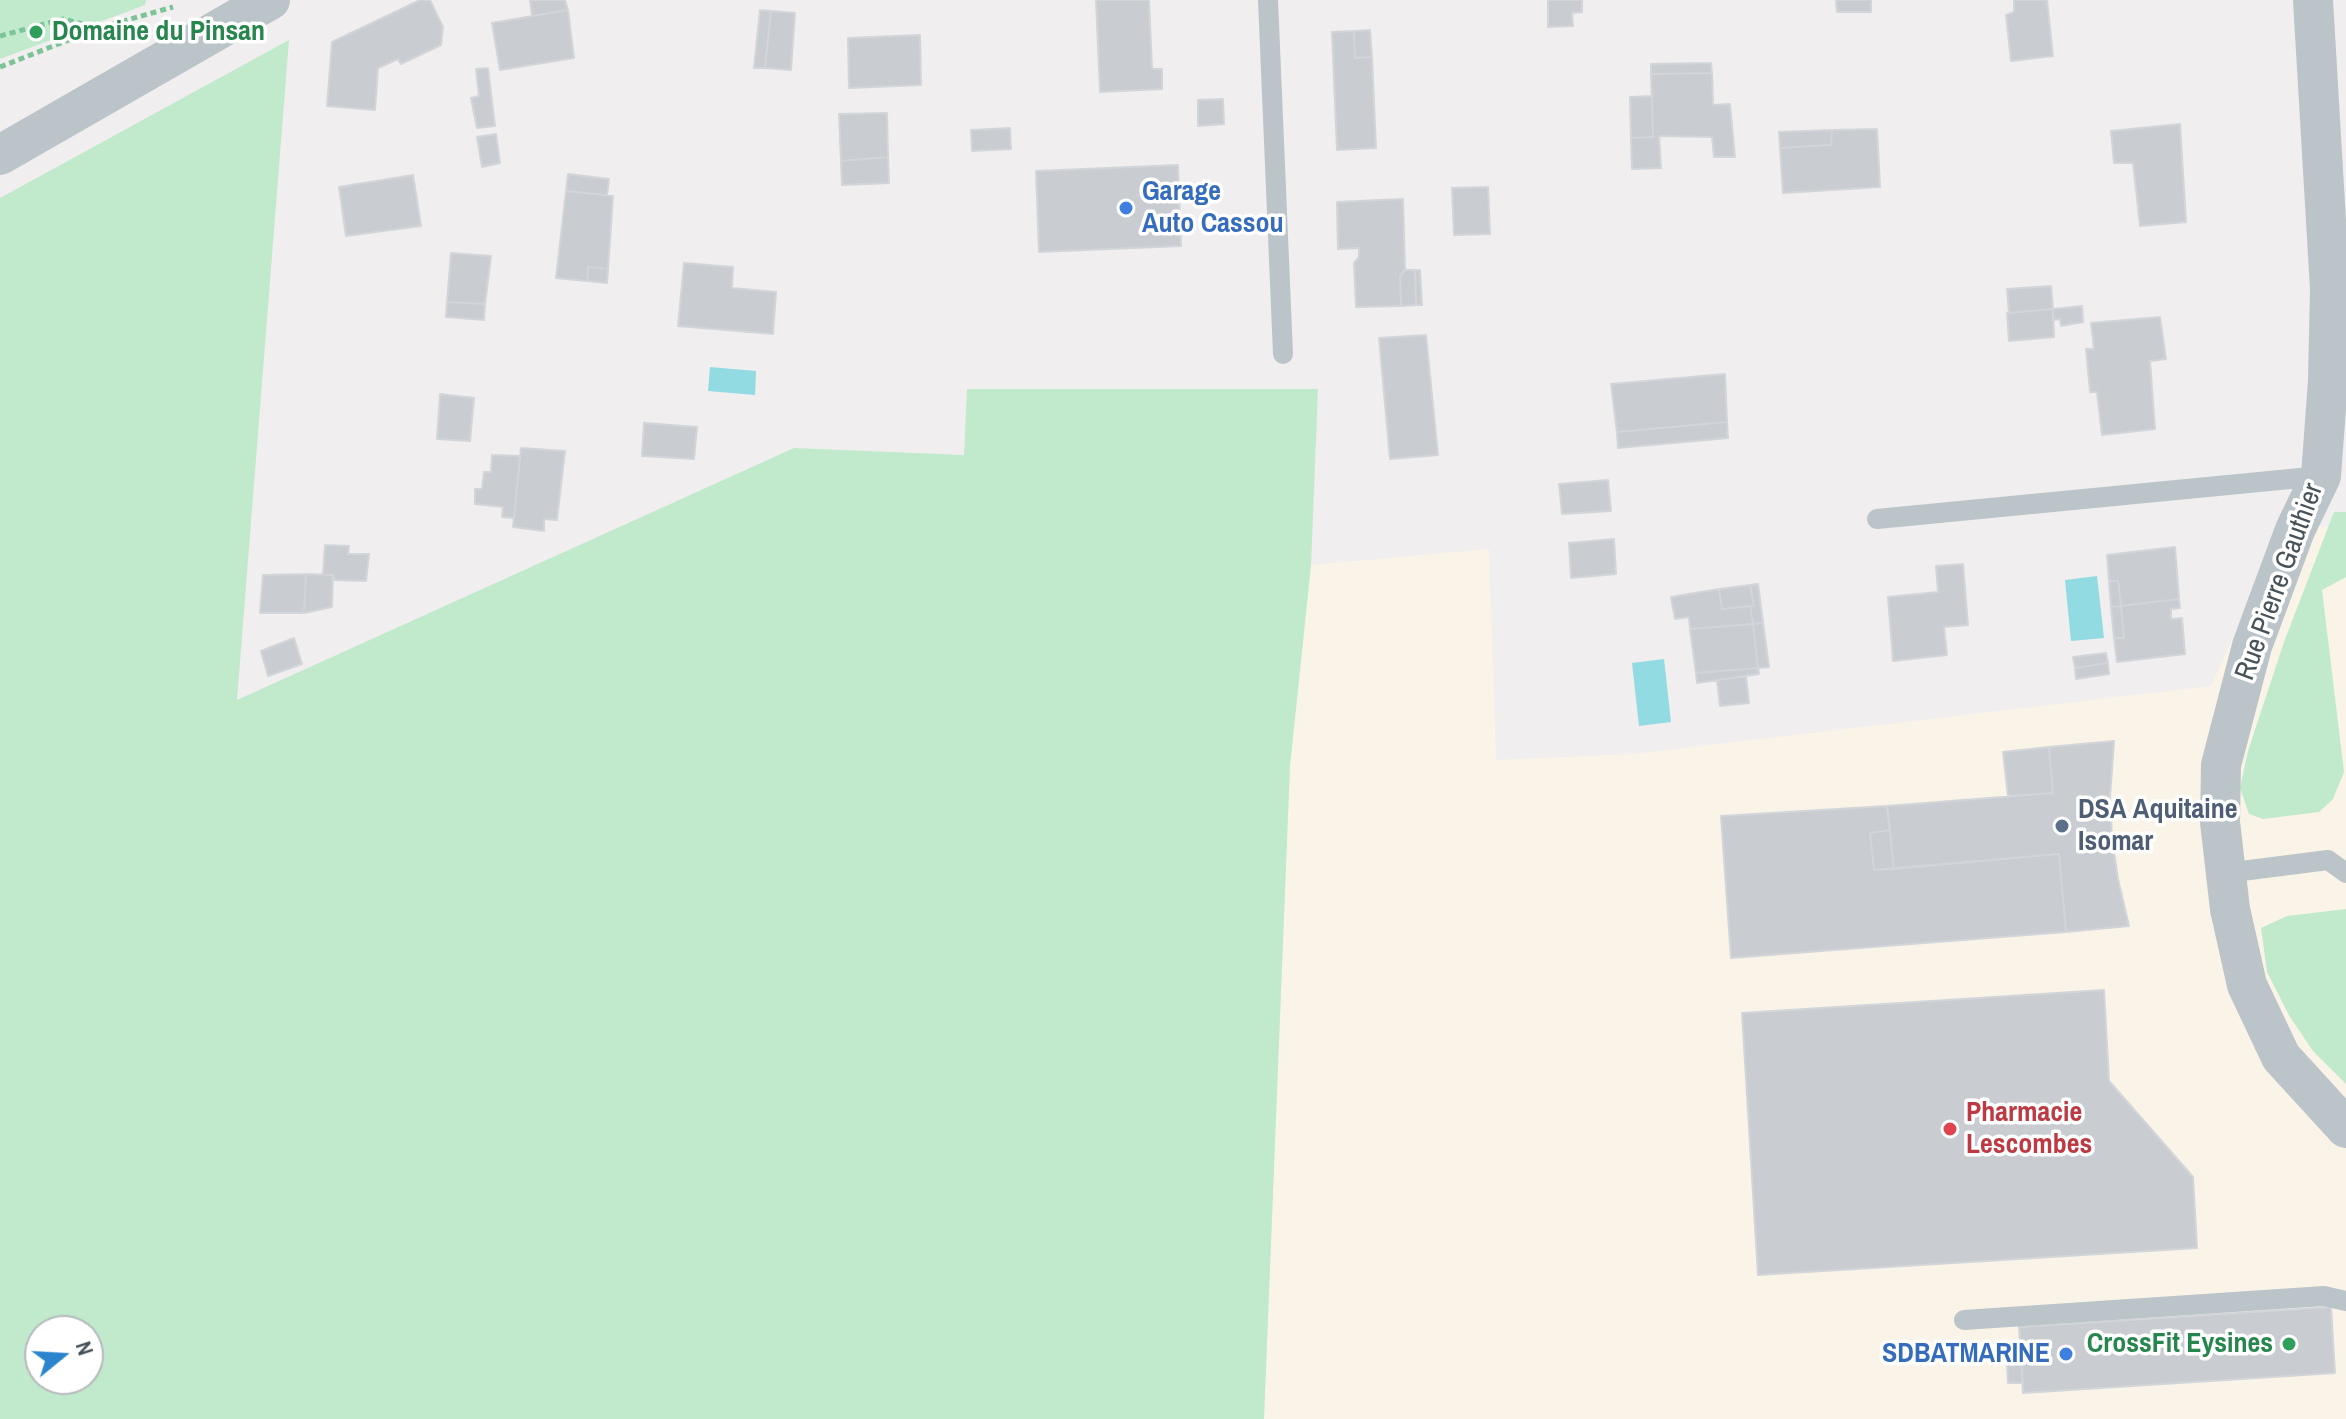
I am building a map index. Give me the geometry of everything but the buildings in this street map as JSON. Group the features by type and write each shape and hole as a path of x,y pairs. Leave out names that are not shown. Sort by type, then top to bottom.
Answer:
{"street":[{"path":"0,155 270,0"},
{"name":"Rue Pierre Gauthier","path":"2313,0 2338,288 2321,476 2295,530 2252,646 2221,765 2220,822 2230,909 2247,985 2281,1057 2346,1128"}],"lane":[{"path":"1268,0 1283,354"},
{"path":"1877,519 2321,476"},
{"path":"2226,873 2328,860 2346,873"},
{"path":"1964,1320 2324,1296 2346,1301"}],"path":[{"path":"0,67 99,28 183,4"},
{"path":"0,36 63,19 99,28"}],"shaded area":[{"path":"2346,524 2346,1419 1264,1419 1290,766 1311,565 1489,549 1496,760 1632,754 2211,686 2281,531"}],"green space":[{"name":"Domaine du Pinsan","path":"0,0 146,0 145,5 0,59"},
{"path":"289,40 237,700 794,448 964,455 967,389 1318,389 1311,565 1290,766 1264,1419 0,1419 0,198"},
{"path":"2334,512 2346,512 2346,577 2322,590 2344,772 2333,799 2319,812 2263,819 2249,814 2240,788 2248,751 2284,642"},
{"path":"2346,909 2346,1084 2313,1051 2290,1017 2267,972 2261,928 2287,916"}],"water":[{"path":"710,367 756,371 755,395 708,391"},
{"path":"2097,576 2104,638 2071,641 2065,580"},
{"path":"1664,659 1671,722 1639,726 1632,663"}],"place":[{"name":"Domaine du Pinsan","path":"36,32"},
{"name":"Garage Auto Cassou","path":"1126,208"},
{"name":"DSA Aquitaine Isomar","path":"2062,826"},
{"name":"Pharmacie Lescombes","path":"1950,1129"},
{"name":"CrossFit Eysines","path":"2289,1344"},
{"name":"SDBATMARINE","path":"2066,1354"}]}
